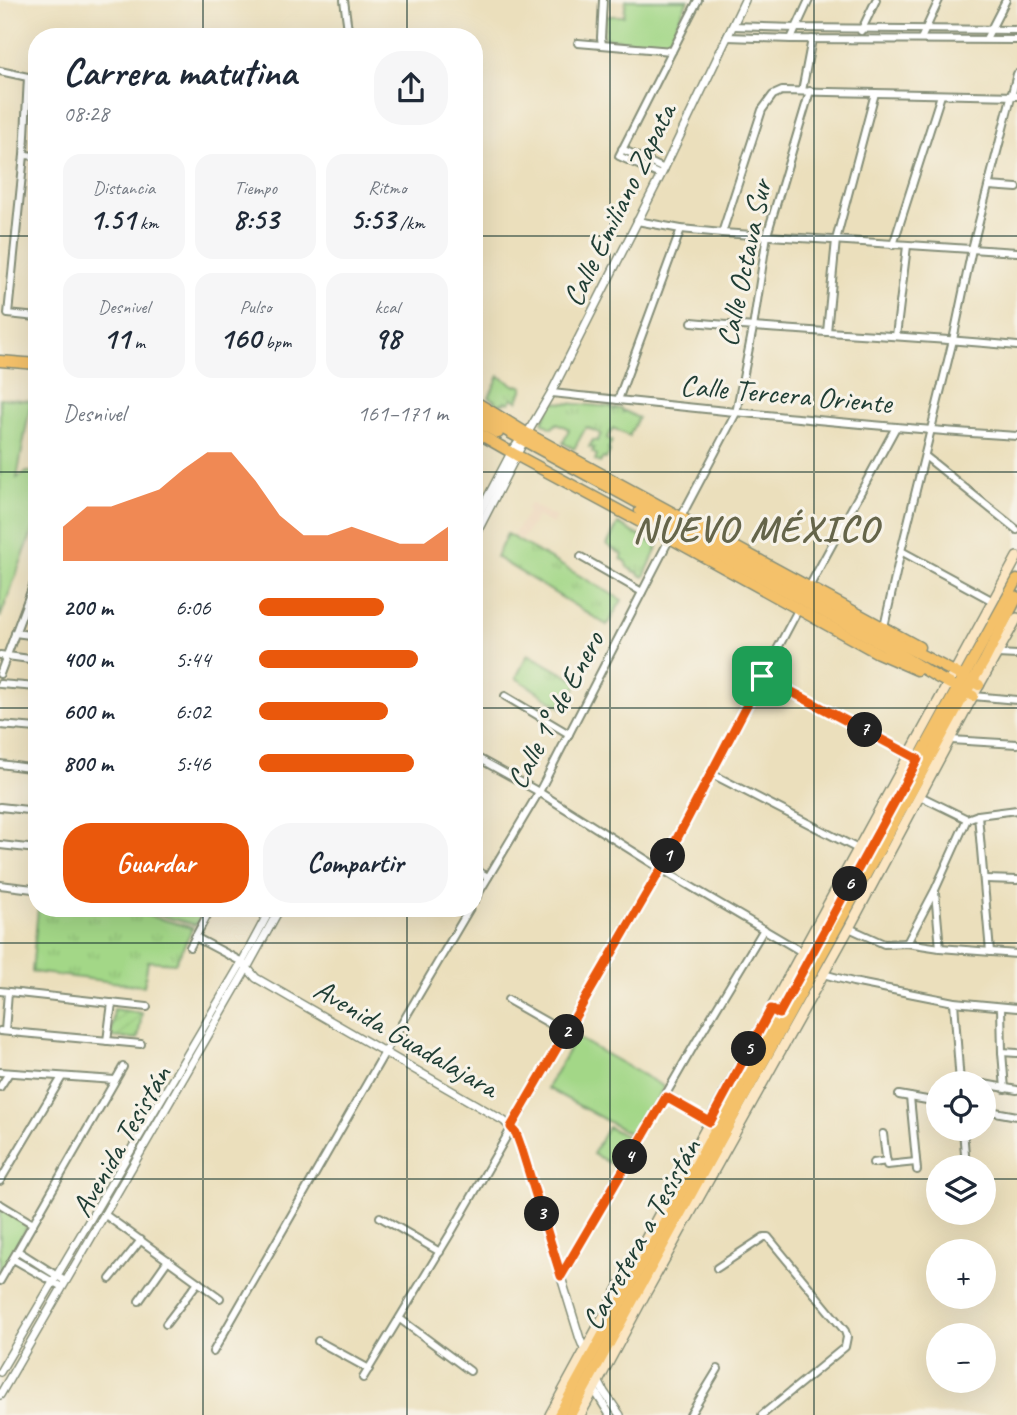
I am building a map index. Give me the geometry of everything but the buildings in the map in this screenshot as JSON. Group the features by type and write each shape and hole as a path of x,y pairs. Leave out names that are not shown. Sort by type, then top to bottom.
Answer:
{"main road":[{"path":"0,361 28,363"},
{"path":"483,408 522,441 670,538 878,653 935,676"},
{"path":"483,417 961,690"},
{"path":"483,424 681,517 884,627 963,676"},
{"path":"483,433 522,441 963,676"},
{"path":"550,1415 590,1370 644,1296 849,928 951,740 963,676 993,601 1017,557"},
{"name":"Carretera a Tesistán","path":"559,1415 590,1370 961,690 963,676 1017,580"},
{"name":"Carretera a Tesistán","path":"963,676 1017,597"},
{"path":"963,676 997,654 1017,618"},
{"name":"Carretera a Tesistán","path":"570,1415 590,1370 775,1012 914,756 961,690"},
{"path":"580,1415 590,1370 710,1122 775,1012 802,952 858,849 914,756"}],"street":[{"path":"344,0 348,28"},
{"path":"602,44 603,0"},
{"path":"662,172 621,153 698,0"},
{"name":"Calle Emiliano Zapata","path":"522,441 551,393 745,0"},
{"path":"791,39 810,0"},
{"path":"857,39 876,0"},
{"path":"920,39 939,0"},
{"path":"986,39 1006,0"},
{"path":"733,26 1017,30"},
{"path":"727,37 1017,40"},
{"path":"802,91 812,39"},
{"path":"578,43 672,51"},
{"path":"0,71 28,77 8,314 28,316"},
{"path":"884,627 953,340 972,249 1014,96 1017,74"},
{"path":"722,233 762,110 774,95 782,91 1014,96"},
{"name":"Calle Octava Sur","path":"681,517 736,413 753,328 767,235 810,91"},
{"path":"827,332 836,240 875,93"},
{"path":"893,245 942,94"},
{"path":"23,155 28,155"},
{"path":"989,186 1017,188"},
{"path":"637,221 722,233 1017,252"},
{"path":"618,400 681,229"},
{"path":"896,336 907,246"},
{"path":"692,322 1017,346"},
{"name":"Calle Tercera Oriente","path":"551,393 736,413 1017,436"},
{"path":"809,587 896,427"},
{"path":"483,508 522,441"},
{"path":"483,520 522,441"},
{"path":"925,456 1017,530"},
{"name":"Calle 1° de Enero","path":"483,886 539,792 670,538"},
{"path":"901,551 993,601"},
{"path":"581,557 642,592"},
{"path":"0,674 4,654 27,601"},
{"path":"363,1378 440,1251 661,869 798,610"},
{"path":"15,633 28,635"},
{"path":"4,654 28,658"},
{"path":"997,654 1017,655"},
{"path":"762,676 914,756"},
{"path":"0,684 28,686"},
{"path":"961,690 1017,700"},
{"path":"505,696 569,734"},
{"path":"0,725 28,727"},
{"path":"951,740 1017,744"},
{"path":"483,760 802,952"},
{"path":"0,764 28,768"},
{"path":"712,774 858,849"},
{"path":"920,796 967,819"},
{"path":"0,807 28,810"},
{"path":"907,943 935,890 967,819 1017,810"},
{"path":"978,815 990,952"},
{"path":"0,845 28,848"},
{"path":"483,874 488,877"},
{"path":"985,879 1017,880"},
{"path":"0,885 28,888"},
{"path":"935,890 940,948"},
{"path":"190,947 206,917"},
{"name":"Avenida Tesistán","path":"0,1395 245,965 267,917"},
{"name":"Avenida Tesistán","path":"0,1373 274,917"},
{"path":"213,1352 465,917"},
{"path":"849,928 884,944 907,943 1017,954"},
{"path":"561,1276 764,929"},
{"name":"Avenida Guadalajara","path":"195,937 245,965 256,978 511,1127 521,1147 590,1370 611,1415"},
{"path":"823,974 954,1002 1017,1008"},
{"path":"141,1044 3,1031 4,992 147,1007"},
{"path":"508,1000 566,1033"},
{"path":"954,1002 959,1071"},
{"path":"107,1041 112,1003"},
{"path":"1001,1007 1005,1089"},
{"path":"1002,1052 1017,1053"},
{"path":"1,1279 123,1067"},
{"path":"0,1072 116,1080"},
{"path":"0,1087 9,1073"},
{"path":"0,1181 62,1077"},
{"path":"996,1087 1017,1090"},
{"path":"899,1095 926,1100"},
{"path":"666,1097 710,1122"},
{"path":"883,1134 887,1165 917,1166 910,1097"},
{"path":"996,1112 1017,1116"},
{"path":"873,1163 887,1161"},
{"path":"0,1203 33,1224"},
{"path":"104,1214 220,1298"},
{"path":"380,1217 440,1251"},
{"path":"717,1268 768,1237 845,1331 845,1347 763,1415"},
{"path":"110,1279 141,1240"},
{"path":"18,1251 64,1284"},
{"path":"13,1259 56,1279"},
{"path":"139,1301 168,1260"},
{"path":"166,1324 198,1282"},
{"path":"400,1319 470,1371"},
{"path":"318,1340 369,1369"},
{"path":"690,1415 718,1369"},
{"name":"Avenida Guadalajara","path":"590,1370 620,1415"}],"shaded area":[{"path":"530,503 556,517 552,524 537,516 522,540 513,535 528,512 526,510"}],"green space":[{"path":"626,0 688,0 667,45 604,38 607,16 624,16"},
{"path":"499,376 523,387 518,401 512,398 509,403 501,403 498,408 493,405 496,401 489,397"},
{"path":"0,398 28,401 28,418 17,478 28,472 28,543 0,618"},
{"path":"553,402 611,407 638,418 629,436 613,428 607,438 612,441 608,449 610,451 600,463 595,460 597,455 592,452 594,448 589,447 601,434 586,427 574,449 563,443 569,429 557,423 552,428 542,422"},
{"path":"618,524 658,546 644,577 627,567 626,561 621,559 623,555 607,545"},
{"path":"507,534 622,600 607,625 496,557"},
{"path":"528,654 578,682 566,710 516,678"},
{"path":"37,917 153,917 193,928 175,963 148,961 144,986 32,972"},
{"path":"166,917 201,917 196,925"},
{"path":"114,1009 142,1013 138,1039 111,1037"},
{"path":"576,1037 664,1087 636,1137 547,1088"},
{"path":"608,1127 634,1140 619,1168 593,1154"},
{"path":"0,1208 28,1225 1,1276 0,1275"}],"district":[{"name":"NUEVO MÉXICO","path":"756,528"}],"route":[{"path":"762,676 918,759 779,1014 771,1009 710,1122 666,1097 561,1276 521,1147 511,1127 661,869 762,676"}]}
